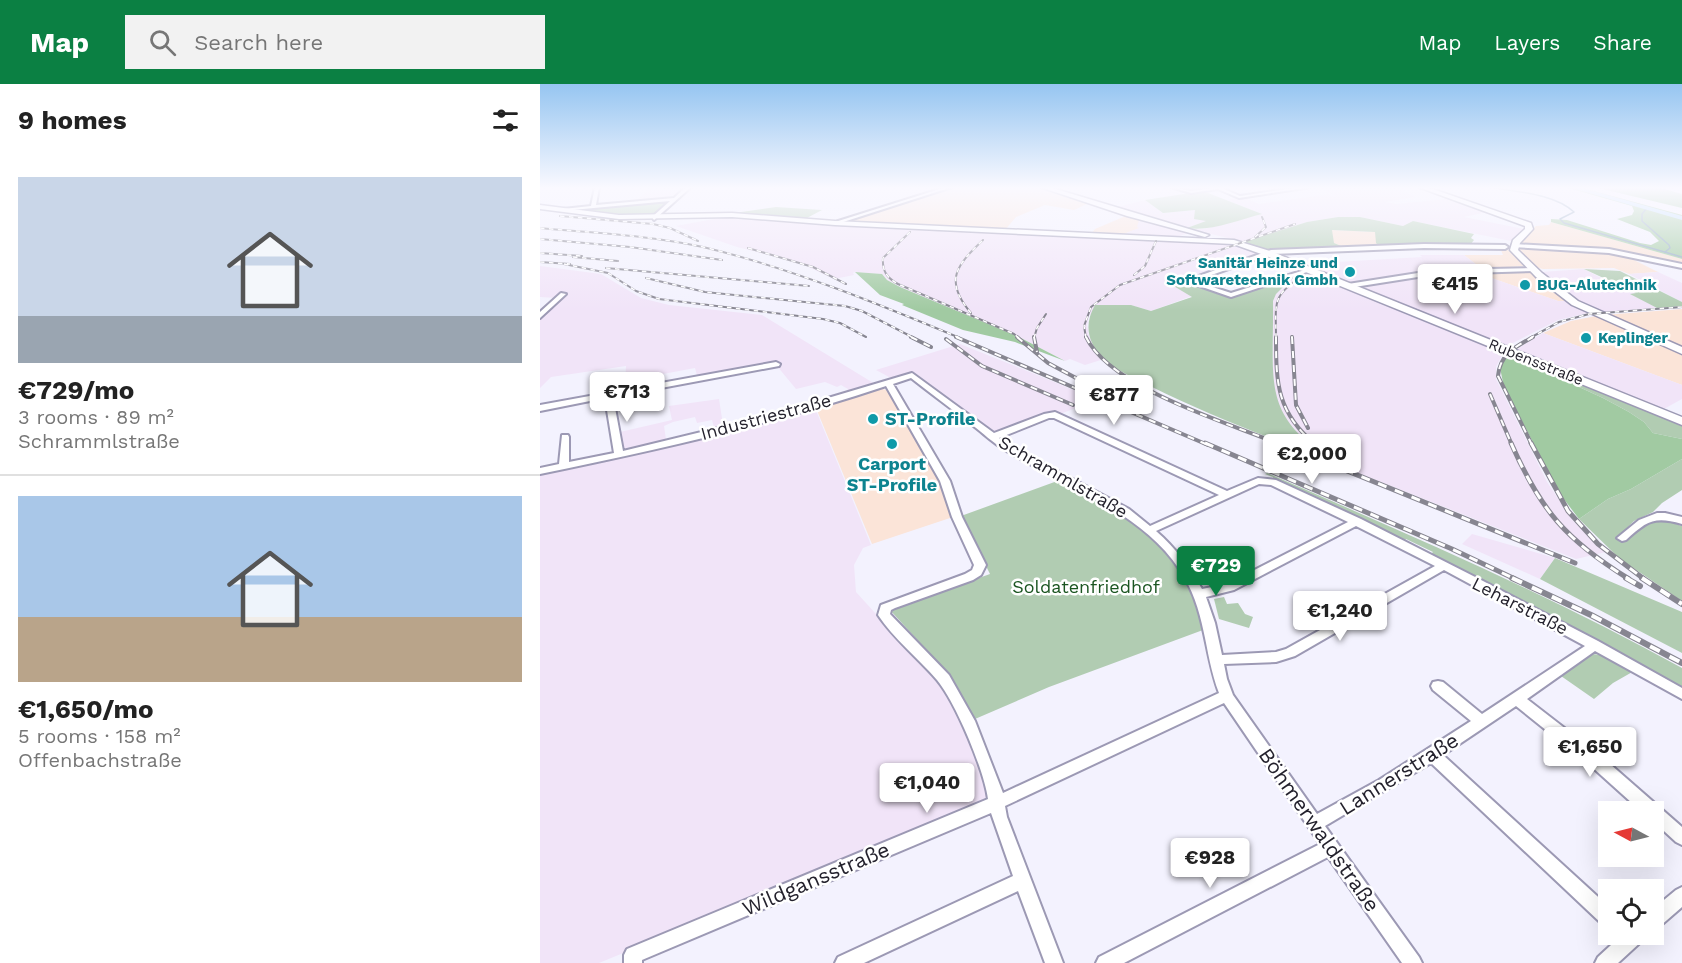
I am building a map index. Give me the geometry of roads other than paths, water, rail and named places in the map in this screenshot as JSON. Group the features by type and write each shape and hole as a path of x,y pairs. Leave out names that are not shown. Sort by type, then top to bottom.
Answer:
{"street":[{"path":"937,228 1221,242"},
{"path":"1182,228 1216,237 1221,242"},
{"path":"1510,246 1529,228"},
{"name":"Rubensstraße","path":"1221,242 1234,242 1267,253 1682,421"},
{"path":"1310,270 1231,296 1188,281 1267,253 1411,246 1510,246 1617,252 1682,266"},
{"path":"1510,246 1533,270 1585,309 1682,351"},
{"path":"1348,286 1428,272 1533,270"},
{"path":"540,316 563,294"},
{"path":"540,408 776,364"},
{"name":"Industriestraße","path":"540,471 619,455 791,412 912,375"},
{"name":"Schrammlstraße","path":"912,375 993,438 1125,511 1150,530 1184,567 1199,594 1209,623 1215,660 1227,697"},
{"path":"888,383 945,481 957,517 980,565 977,572 969,577 885,608 884,615 944,679 968,721 994,788 999,817 1054,963"},
{"path":"609,396 619,455"},
{"path":"993,438 1047,416 1055,415 1227,495"},
{"path":"564,466 565,437"},
{"name":"Leharstraße","path":"1150,530 1227,495 1268,480 1357,521 1594,644 1682,694"},
{"path":"1622,538 1640,522 1650,517 1668,516 1682,521"},
{"path":"1199,594 1230,587 1357,521"},
{"path":"1215,660 1276,657 1290,653 1443,566"},
{"name":"Lannerstraße","path":"1314,824 1385,785 1433,755 1594,644"},
{"name":"Lannerstraße","path":"1438,686 1482,722"},
{"name":"Wildgansstraße","path":"633,959 997,803 1217,699 1227,697"},
{"name":"Böhmerwaldstraße","path":"1227,697 1413,963"},
{"path":"1516,698 1597,762 1682,837"},
{"path":"1433,755 1598,909"},
{"path":"1105,963 1331,847"},
{"path":"844,963 1023,880"},
{"path":"1664,912 1682,896"},
{"path":"1604,963 1622,945"}],"waterway":[{"path":"1581,228 1682,257"},
{"path":"1650,228 1669,245 1670,248 1665,252"}],"railway":[{"path":"540,228 622,235 703,247 768,265 833,287 960,338"},
{"path":"670,228 698,241"},
{"path":"1255,237 1265,228"},
{"path":"1086,338 1084,326 1091,307 1120,285 1283,228"},
{"path":"910,232 883,258 884,270 891,279 1019,338"},
{"path":"540,239 630,247 722,260"},
{"path":"971,313 957,291 957,274 966,257 983,240"},
{"path":"1134,275 1145,266 1156,241"},
{"path":"748,248 813,267 846,284"},
{"path":"540,253 582,256"},
{"path":"573,257 618,261"},
{"path":"540,262 570,264"},
{"path":"564,264 608,273 636,291 659,299 823,319 840,323 866,337"},
{"path":"606,268 809,286"},
{"path":"1276,337 1276,308 1280,295 1303,275"},
{"path":"646,278 705,292 845,306 862,311 914,338"},
{"path":"1530,338 1559,322 1589,314 1682,307"},
{"path":"1034,338 1046,314"},
{"path":"911,337 931,347"},
{"path":"956,337 1208,445"},
{"path":"1017,337 1048,363 1076,378"},
{"path":"1086,337 1099,356 1120,373 1145,388 1203,415 1282,445"},
{"path":"1276,337 1278,383 1281,397 1293,421 1316,445"},
{"path":"1292,337 1296,405 1308,428"},
{"path":"1531,443 1498,376 1499,368 1509,352 1533,337"},
{"path":"1034,338 1037,352"},
{"path":"946,339 982,366 1073,405"},
{"path":"1490,394 1512,445"},
{"path":"1205,443 1452,549 1515,579"},
{"path":"1278,443 1575,563"},
{"path":"1314,443 1341,463"},
{"path":"1511,443 1533,487 1558,522 1588,551 1629,579"},
{"path":"1531,443 1568,511 1598,544 1644,579"},
{"path":"1512,578 1591,615 1682,663"},
{"path":"1626,578 1640,586"},
{"path":"1642,578 1682,604"}],"place":[{"name":"Sanitär Heinze und Softwaretechnik Gmbh","path":"1350,272"},
{"name":"BUG-Alutechnik","path":"1525,285"},
{"name":"Keplinger","path":"1586,338"},
{"name":"ST-Profile","path":"873,419"},
{"name":"Carport ST-Profile","path":"892,444"}],"park label":[{"name":"Soldatenfriedhof","path":"1086,587"}]}
